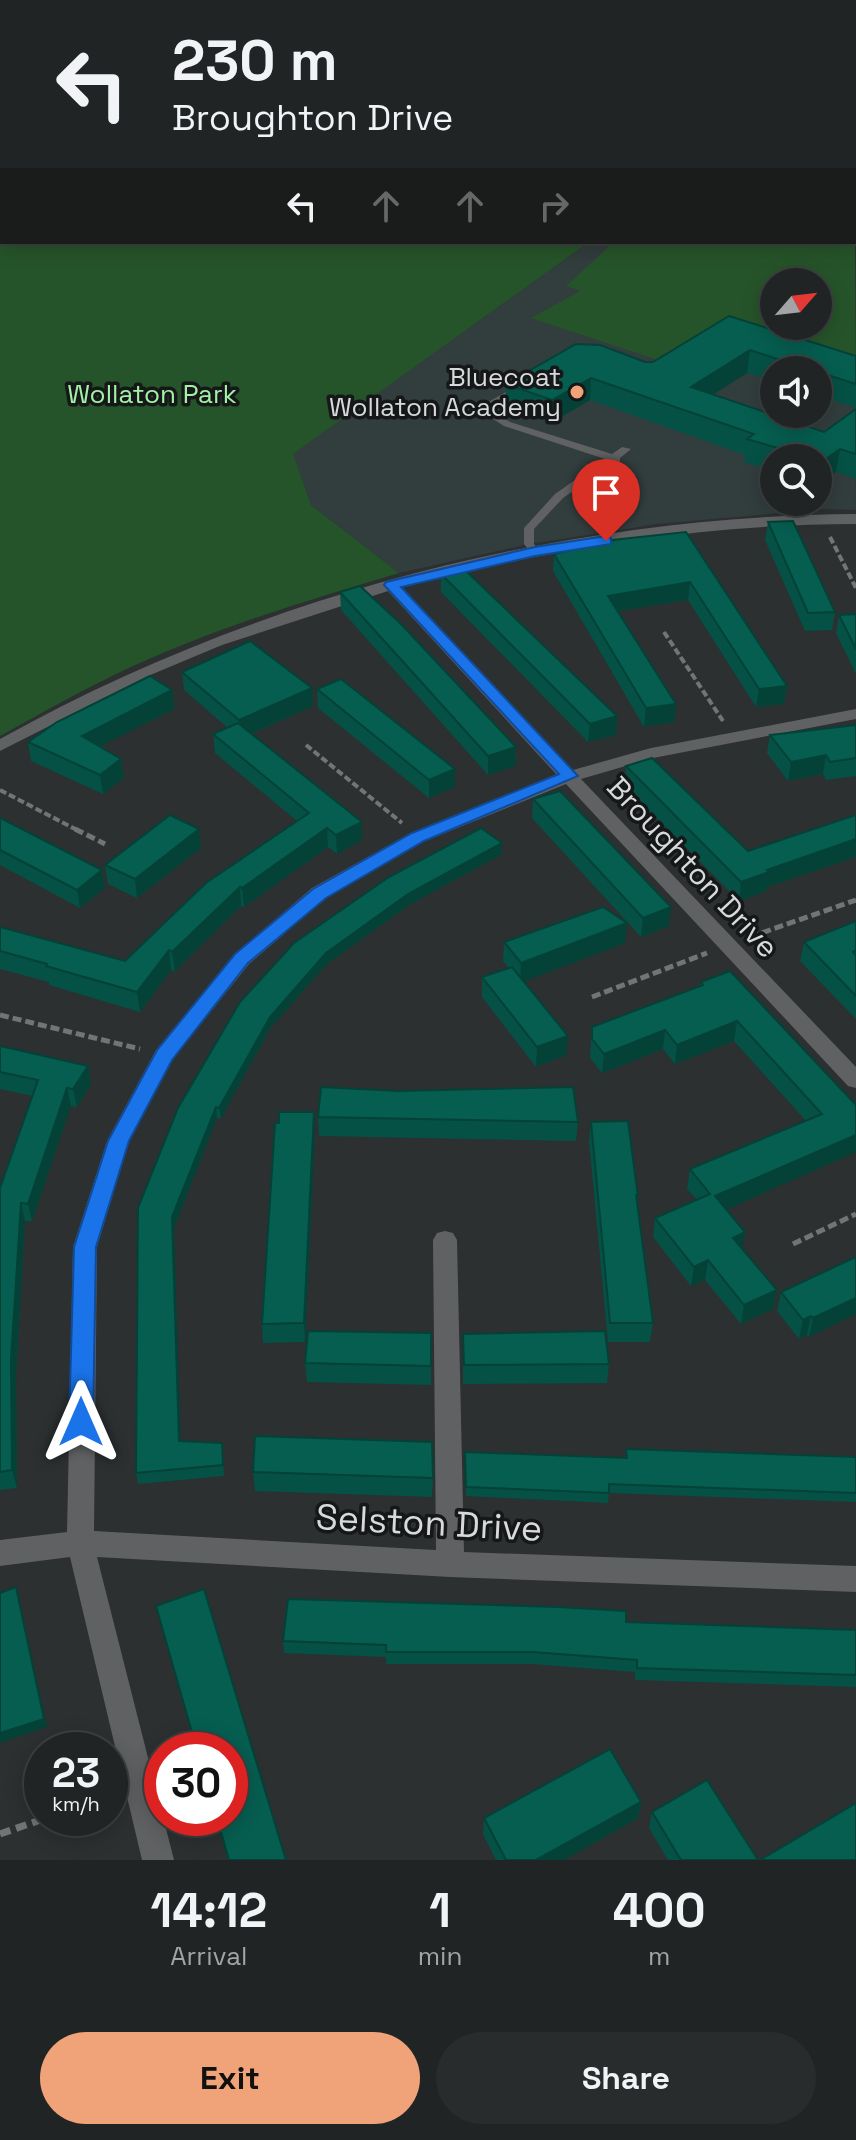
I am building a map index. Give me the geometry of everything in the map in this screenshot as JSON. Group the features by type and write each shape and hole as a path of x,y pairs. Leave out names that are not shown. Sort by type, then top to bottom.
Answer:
{"street":[{"path":"0,746 60,709 182,655 255,626 391,585 535,551 667,532 821,518 856,519"},
{"name":"Broughton Drive","path":"391,585 726,946 856,1080"},
{"path":"158,1860 80,1543 85,1247 118,1141 164,1055 242,959 319,893 418,837 570,776 651,753 732,735 856,714"},
{"path":"445,1240 450,1564"},
{"name":"Selston Drive","path":"0,1553 80,1543 450,1564 856,1579"}],"lane":[{"path":"528,382 493,403 490,413 507,424 616,459"},
{"path":"535,551 529,544 529,528 559,496 616,459 626,449"}],"path":[{"path":"821,518 856,588"},
{"path":"664,632 732,735"},
{"path":"306,745 418,837"},
{"path":"0,790 105,844"},
{"path":"592,997 856,900"},
{"path":"0,1015 164,1055"},
{"path":"793,1244 856,1214"},
{"path":"0,1834 24,1826"}],"shaded area":[{"name":"Bluecoat Wollaton Academy","path":"586,244 854,244 856,510 832,509 832,444 760,444 760,515 657,524 529,544 399,573 311,505 292,454"}],"green space":[{"name":"Wollaton Park","path":"0,244 586,244 293,454 311,505 399,573 290,606 148,659 0,736"},
{"path":"612,244 855,244 856,378 832,370 832,356 786,356 713,333 664,362 531,318 580,291 566,286"}],"building":[{"path":"729,316 760,326 760,340 805,340 856,356 856,384 832,376 832,356 768,356 750,350 691,387 760,410 760,428 812,428 824,432 856,409 856,454 840,449 832,455 832,444 764,444 747,439 754,434 591,378 552,400 506,384 576,344 600,345 645,362 653,362"},
{"path":"793,521 835,612 808,613 768,522"},
{"path":"686,532 787,686 759,689 690,582 608,596 676,704 646,708 554,554 612,540"},
{"path":"464,569 617,716 590,724 441,574"},
{"path":"360,586 401,624 516,747 488,756 340,592"},
{"path":"856,614 856,649 839,615"},
{"path":"250,641 312,688 239,720 182,672"},
{"path":"150,676 172,690 82,736 121,759 100,775 28,742 57,722"},
{"path":"341,679 455,769 429,780 317,689"},
{"path":"238,723 362,822 336,835 327,828 240,887 172,952 169,950 137,992 0,951 0,927 125,961 206,883 309,813 213,734"},
{"path":"856,725 856,758 830,762 826,755 791,762 770,735"},
{"path":"652,758 748,851 856,815 856,839 741,882 626,766"},
{"path":"560,791 671,907 643,918 533,799"},
{"path":"170,815 199,829 135,879 105,865"},
{"path":"0,818 102,870 77,890 0,850"},
{"path":"481,828 502,843 408,894 326,953 270,1017 219,1108 216,1107 172,1217 179,1441 222,1443 223,1465 136,1473 138,1208 178,1108 240,1002 294,943 389,877"},
{"path":"603,907 627,923 521,963 504,942"},
{"path":"856,921 856,950 853,952 856,955 856,996 804,942"},
{"path":"512,967 568,1036 537,1047 482,977"},
{"path":"730,971 856,1105 856,1135 715,1196 745,1232 733,1238 777,1290 744,1305 708,1260 694,1267 655,1218 710,1194 690,1169 822,1114 737,1021 677,1045 665,1030 604,1054 592,1039 592,1027 703,985 701,982"},
{"path":"0,1046 88,1066 73,1089 67,1088 28,1204 21,1203 11,1359 12,1470 0,1472 0,1188 38,1080 0,1072"},
{"path":"321,1087 398,1091 573,1087 578,1122 318,1117"},
{"path":"279,1112 314,1112 304,1323 262,1324 275,1123 279,1123"},
{"path":"628,1121 653,1323 610,1323 591,1122"},
{"path":"856,1257 856,1298 803,1320 781,1292"},
{"path":"308,1331 431,1333 431,1366 305,1363"},
{"path":"605,1331 609,1364 464,1365 463,1334"},
{"path":"255,1436 432,1442 433,1478 253,1472"},
{"path":"626,1449 856,1457 856,1493 609,1484 609,1493 466,1487 465,1452 627,1458"},
{"path":"16,1587 44,1719 0,1733 0,1593"},
{"path":"204,1589 247,1732 192,1732 156,1606"},
{"path":"288,1599 558,1607 626,1611 626,1622 856,1630 856,1675 637,1668 637,1660 533,1652 386,1652 386,1645 283,1641"},
{"path":"248,1734 286,1860 229,1860 222,1836 248,1836"},
{"path":"610,1749 641,1802 536,1860 506,1860 484,1818"},
{"path":"707,1780 758,1860 681,1860 652,1812"},
{"path":"856,1803 856,1860 760,1860"}],"place":[{"name":"Bluecoat Wollaton Academy","path":"577,392"}],"route":[{"path":"81,1422 85,1247 118,1141 164,1055 242,959 319,893 418,837 488,806 570,776 391,585 535,551 606,541"}]}
